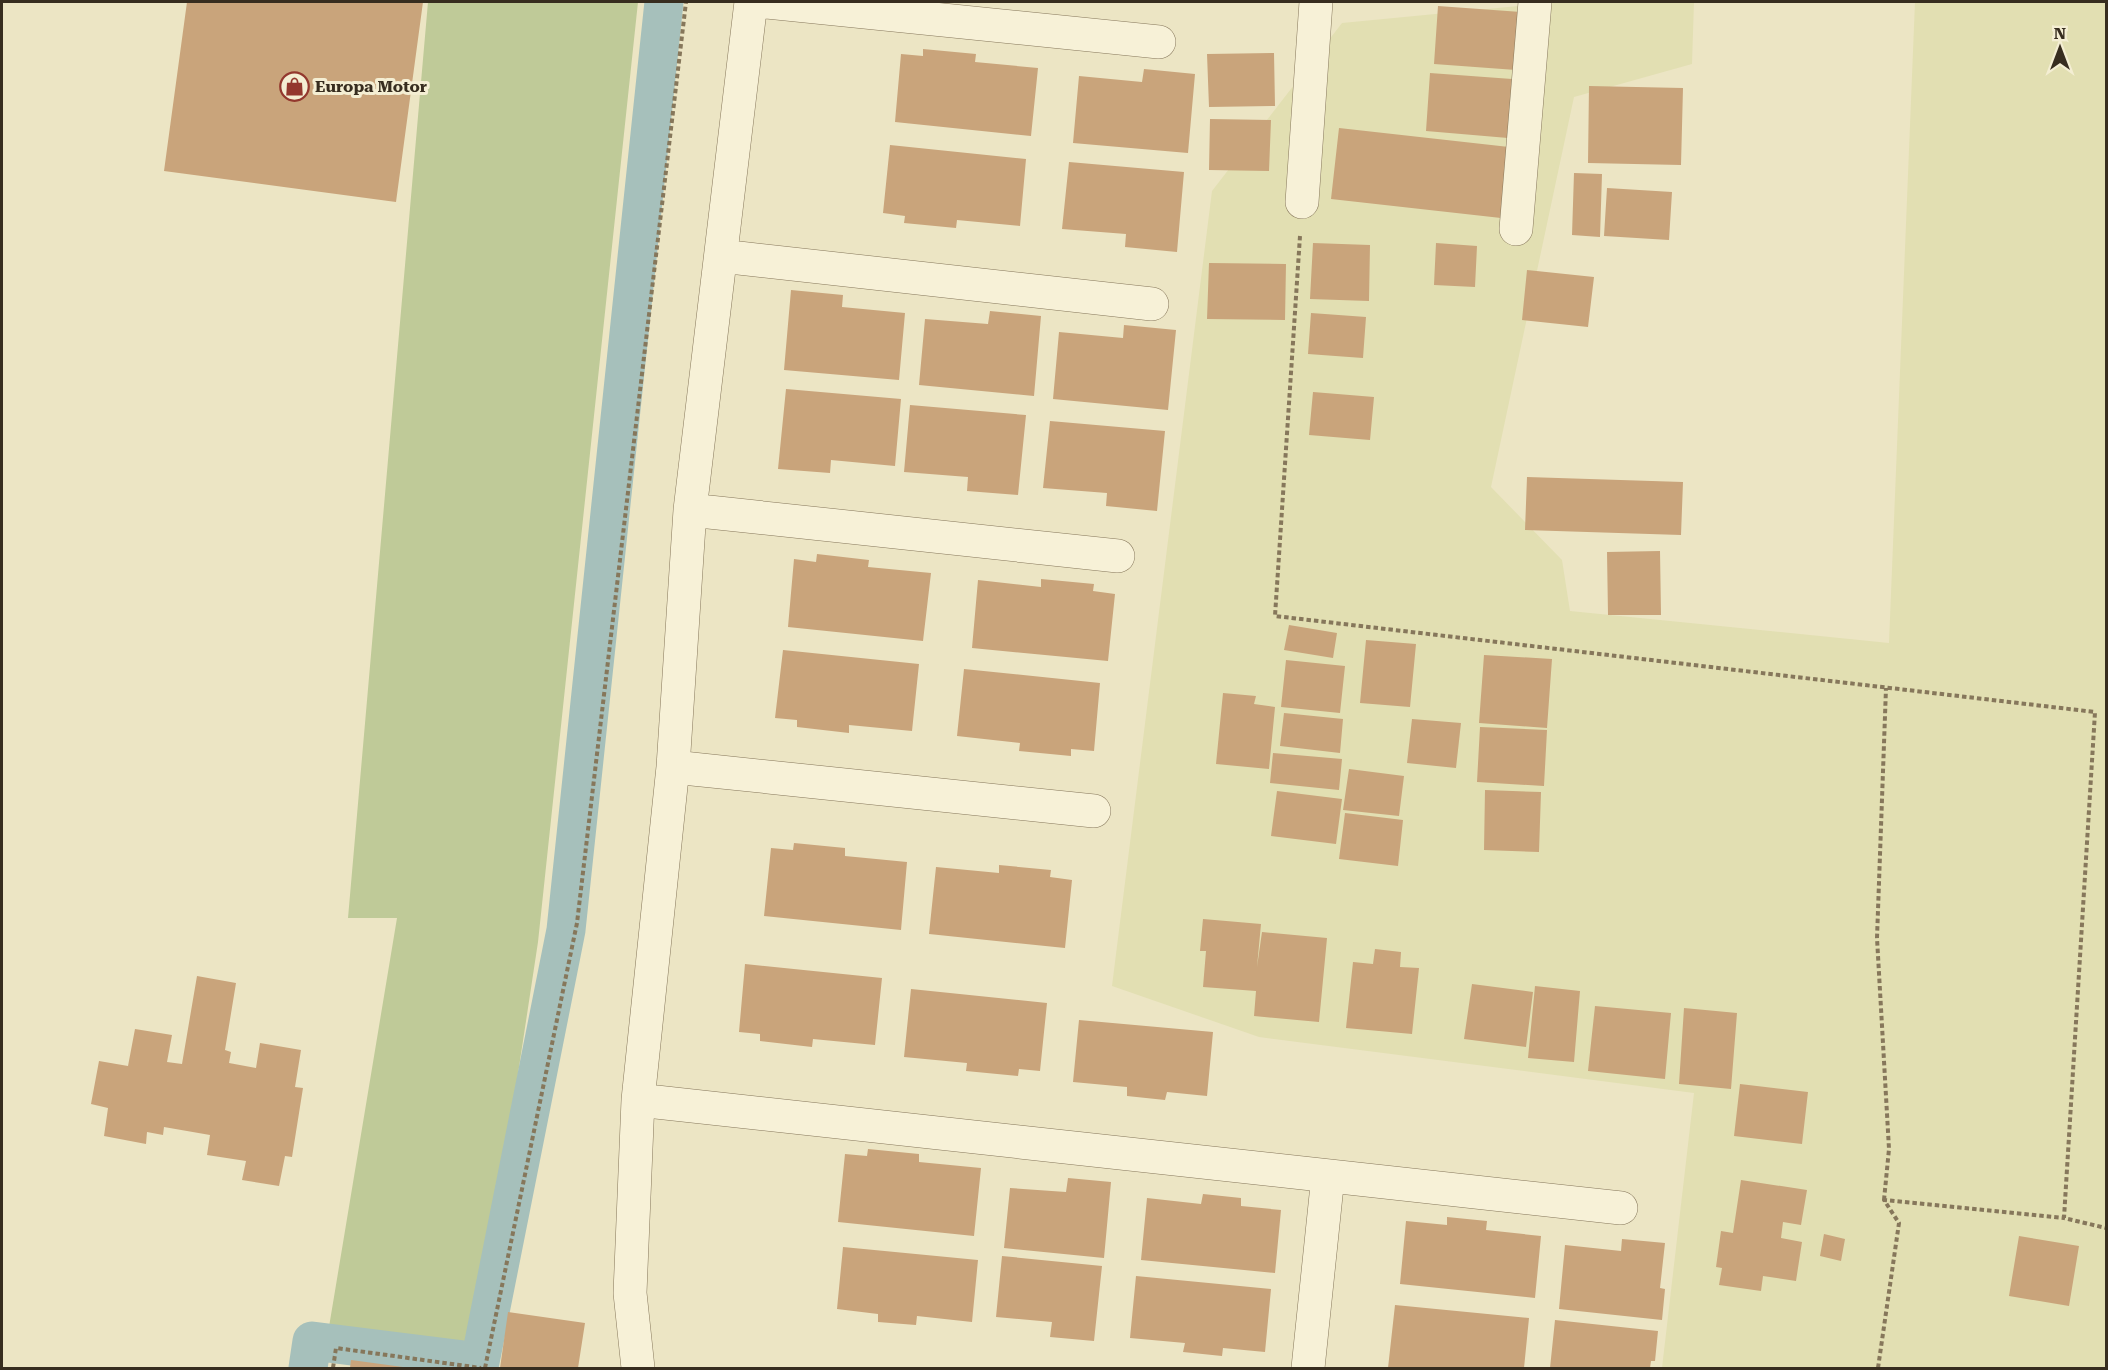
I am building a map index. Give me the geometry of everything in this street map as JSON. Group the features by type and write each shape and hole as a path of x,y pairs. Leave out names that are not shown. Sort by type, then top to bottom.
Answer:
{"street":[{"path":"638,1368 630,1293 638,1100 673,767 690,510 751,2"},
{"path":"767,2 1159,42"},
{"path":"1302,202 1316,2"},
{"path":"1516,229 1535,2"},
{"path":"721,256 1152,304"},
{"path":"690,510 1118,556"},
{"path":"673,767 1094,811"},
{"path":"638,1100 1621,1208"},
{"path":"1308,1368 1328,1176"}],"path":[{"path":"333,1368 336,1348 483,1368 577,923 686,2"},
{"path":"1302,202 1275,616 2095,712 2064,1218"},
{"path":"1878,1368 1899,1223 1884,1200 1889,1149 1877,938 1886,688"},
{"path":"1884,1200 2064,1218 2106,1228"}],"shaded area":[{"path":"1559,2 1694,2 1692,64 1574,97 1491,487 1562,560 1570,611 1889,643 1915,2 2106,2 2106,1368 1662,1368 1694,1093 1259,1037 1112,986 1212,191 1342,23"}],"green space":[{"path":"428,2 638,2 538,942 475,1357 328,1333 397,918 348,918"}],"building":[{"name":"Europa Motor","path":"187,2 423,2 396,202 164,171"},
{"path":"1438,6 1521,12 1516,70 1434,64"},
{"path":"923,49 976,54 975,62 1038,68 1031,136 895,122 901,54 923,56"},
{"path":"1274,53 1275,106 1209,107 1207,54"},
{"path":"1144,69 1195,74 1188,153 1073,143 1079,76 1142,82"},
{"path":"1430,73 1512,79 1508,138 1426,131"},
{"path":"1589,86 1683,88 1681,165 1588,163"},
{"path":"1210,119 1271,120 1269,171 1209,170"},
{"path":"1339,128 1509,147 1501,218 1331,199"},
{"path":"890,145 1026,159 1020,226 957,220 956,228 904,223 905,216 883,213"},
{"path":"1069,162 1184,172 1177,252 1125,247 1126,234 1062,229"},
{"path":"1574,173 1602,174 1600,237 1572,235"},
{"path":"1607,188 1672,192 1669,240 1604,236"},
{"path":"1313,243 1370,245 1369,301 1310,299"},
{"path":"1436,243 1477,246 1475,287 1434,285"},
{"path":"1209,263 1286,264 1285,320 1207,319"},
{"path":"1527,270 1594,277 1588,327 1522,320"},
{"path":"791,290 843,295 842,307 905,313 899,380 784,370"},
{"path":"990,311 1041,316 1034,396 919,385 925,319 988,324"},
{"path":"1311,313 1366,317 1363,358 1308,354"},
{"path":"1124,325 1176,330 1168,410 1053,399 1059,332 1123,338"},
{"path":"786,389 901,399 895,466 831,460 830,473 778,469"},
{"path":"1313,392 1374,397 1370,440 1309,435"},
{"path":"910,405 1026,415 1018,495 967,491 968,477 904,472"},
{"path":"1050,421 1165,431 1157,511 1106,506 1107,493 1043,488"},
{"path":"1527,477 1683,482 1681,535 1525,530"},
{"path":"1660,551 1661,615 1608,615 1607,552"},
{"path":"817,554 869,560 868,567 931,573 923,641 788,627 794,559 816,562"},
{"path":"1041,579 1094,584 1093,591 1115,594 1108,661 972,648 978,580 1041,587"},
{"path":"1289,625 1337,633 1333,658 1284,650"},
{"path":"1366,640 1416,644 1410,707 1360,703"},
{"path":"783,650 919,664 912,731 849,725 849,733 797,727 797,720 775,718"},
{"path":"1484,655 1552,659 1547,728 1479,723"},
{"path":"1286,660 1345,666 1340,713 1281,707"},
{"path":"964,669 1100,683 1094,751 1071,749 1071,756 1019,751 1020,743 957,736"},
{"path":"1223,693 1256,696 1254,704 1275,707 1269,769 1216,764"},
{"path":"1284,713 1343,719 1340,753 1280,746"},
{"path":"1412,719 1461,723 1456,768 1407,763"},
{"path":"1480,727 1547,730 1544,786 1477,782"},
{"path":"1273,753 1342,759 1339,790 1270,783"},
{"path":"1349,769 1404,776 1399,816 1343,810"},
{"path":"1485,790 1541,792 1539,852 1484,850"},
{"path":"1277,791 1342,799 1336,844 1271,836"},
{"path":"1345,813 1403,820 1398,866 1339,859"},
{"path":"794,843 845,848 845,856 907,862 901,930 764,916 771,848 793,850"},
{"path":"999,865 1051,870 1050,877 1072,880 1065,948 929,934 936,867 999,873"},
{"path":"1203,919 1261,924 1257,967 1262,932 1327,938 1319,1022 1254,1016 1256,991 1203,987 1206,951 1200,951"},
{"path":"1375,949 1401,952 1400,967 1419,968 1412,1034 1346,1028 1353,962 1373,964"},
{"path":"745,964 882,978 875,1045 813,1039 812,1047 760,1041 760,1034 739,1032"},
{"path":"197,976 236,983 225,1050 231,1052 229,1063 256,1068 260,1043 301,1050 295,1087 303,1088 292,1157 285,1156 279,1186 242,1180 246,1161 207,1155 210,1135 164,1127 163,1135 147,1132 146,1144 104,1136 108,1108 91,1104 99,1061 128,1066 135,1029 172,1035 167,1062 182,1064"},
{"path":"1472,984 1533,992 1526,1047 1464,1039"},
{"path":"1535,986 1580,991 1574,1062 1528,1058"},
{"path":"911,989 1047,1003 1040,1071 1019,1069 1018,1076 966,1071 967,1063 904,1057"},
{"path":"1595,1006 1671,1013 1665,1079 1588,1071"},
{"path":"1684,1008 1737,1013 1731,1089 1679,1084"},
{"path":"1079,1020 1213,1032 1207,1096 1167,1092 1165,1100 1127,1096 1127,1087 1073,1082"},
{"path":"1740,1084 1808,1092 1802,1144 1734,1136"},
{"path":"868,1149 919,1154 919,1162 981,1168 974,1236 838,1222 845,1154 867,1156"},
{"path":"1068,1178 1111,1182 1104,1258 1004,1248 1010,1188 1066,1192"},
{"path":"1741,1180 1807,1190 1801,1225 1783,1222 1781,1238 1802,1242 1796,1281 1763,1276 1761,1291 1719,1285 1722,1268 1716,1267 1721,1231 1733,1233"},
{"path":"1203,1194 1241,1198 1241,1206 1281,1210 1275,1273 1141,1260 1147,1198 1201,1204"},
{"path":"1447,1217 1487,1221 1486,1230 1541,1236 1535,1298 1400,1284 1406,1221 1447,1225"},
{"path":"1824,1234 1845,1239 1841,1261 1820,1256"},
{"path":"2019,1236 2079,1246 2069,1306 2009,1296"},
{"path":"1622,1239 1665,1243 1660,1288 1665,1289 1662,1320 1559,1309 1565,1245 1621,1251"},
{"path":"843,1247 978,1260 972,1322 917,1316 916,1325 878,1322 878,1314 837,1309"},
{"path":"1002,1256 1102,1266 1094,1341 1050,1337 1052,1322 996,1317"},
{"path":"1136,1276 1271,1289 1265,1352 1223,1348 1222,1356 1183,1352 1185,1343 1130,1338"},
{"path":"1395,1305 1529,1318 1524,1368 1388,1368"},
{"path":"508,1312 585,1323 578,1368 500,1368"},
{"path":"1555,1320 1658,1331 1655,1361 1651,1361 1650,1368 1550,1368"},
{"path":"351,1360 403,1367 403,1368 350,1368"}],"waterway":[{"path":"308,1368 312,1341 480,1362 566,930 664,2"}],"place":[{"name":"Europa Motor","path":"294,86"}]}
